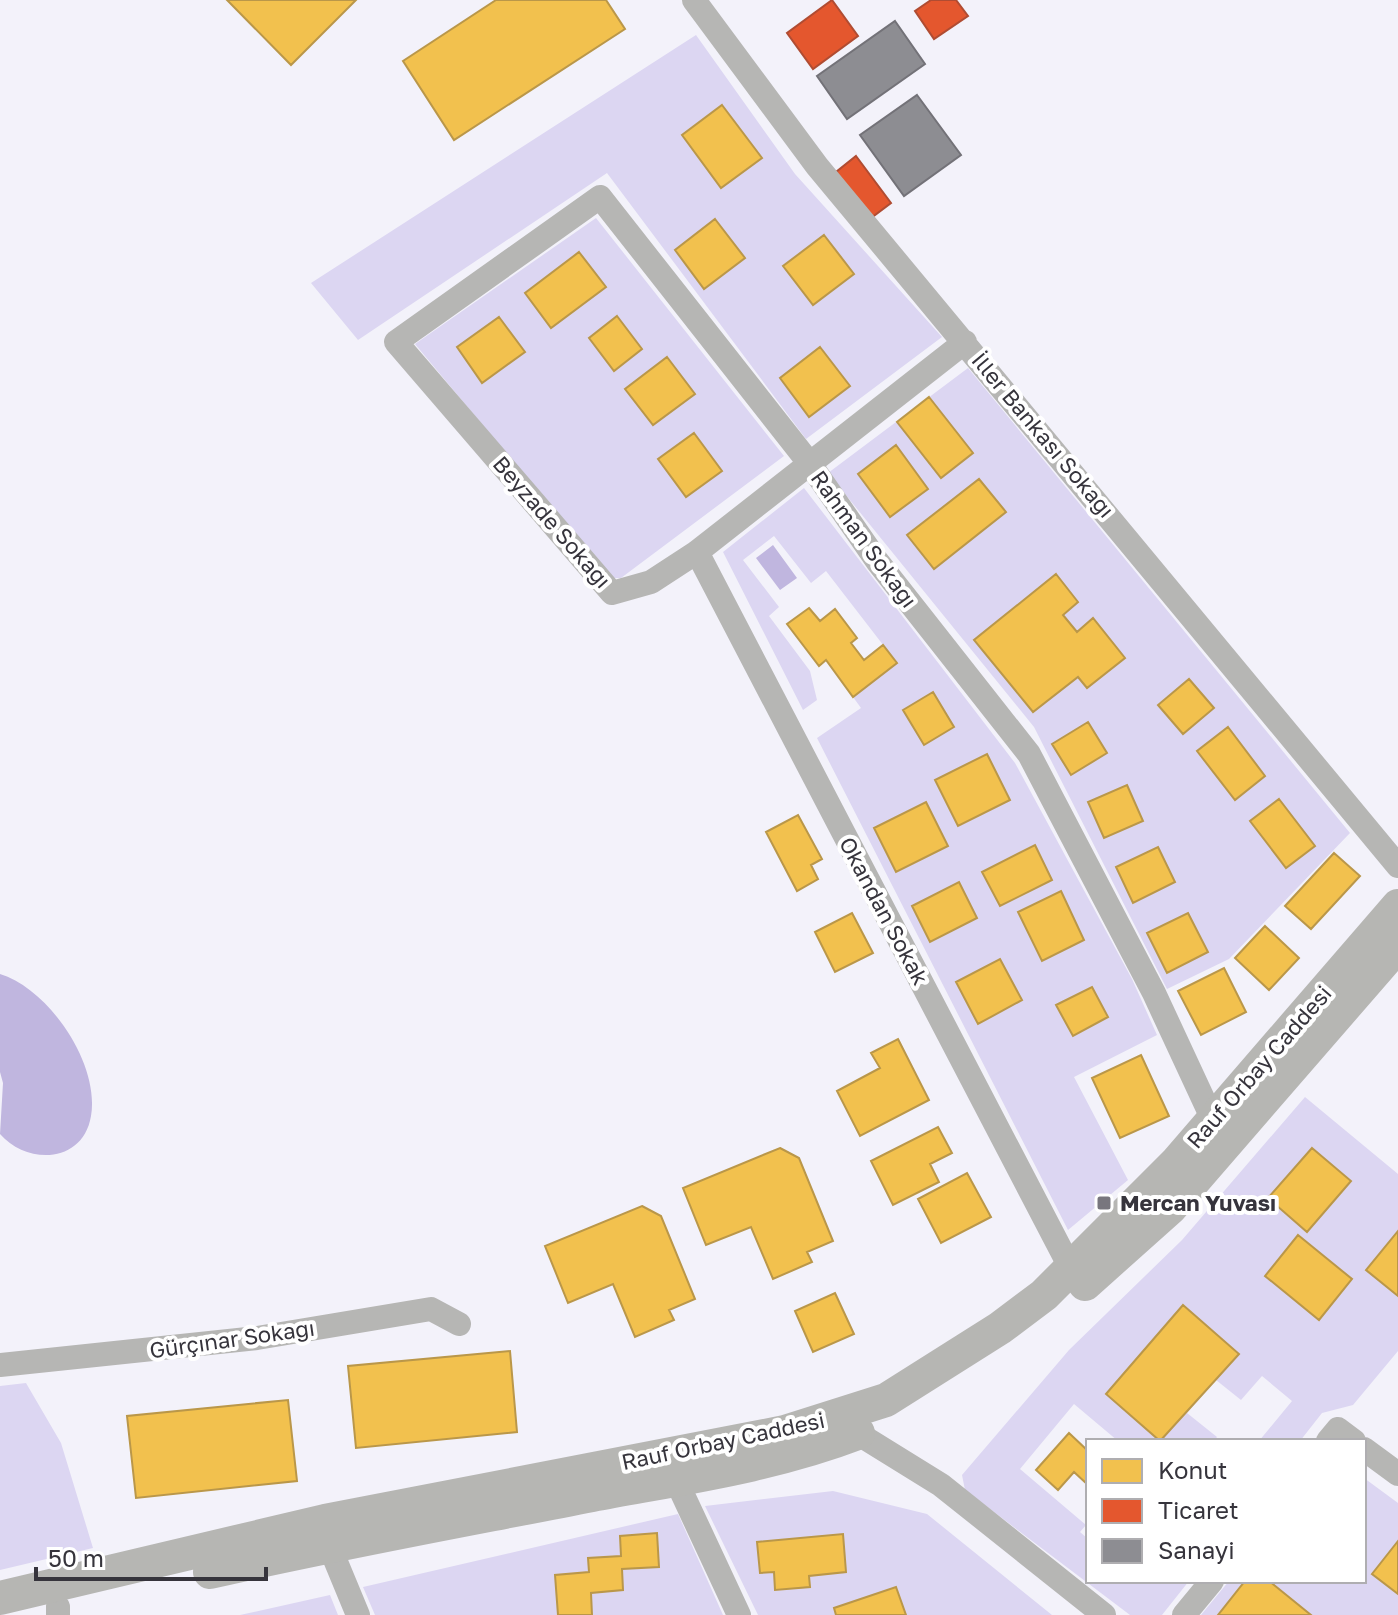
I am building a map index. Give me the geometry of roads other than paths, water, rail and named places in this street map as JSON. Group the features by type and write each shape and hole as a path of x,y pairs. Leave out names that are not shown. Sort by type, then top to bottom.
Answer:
{"street":[{"name":"İller Bankası Sokağı","path":"694,0 817,166 1398,866"},
{"name":"Rahman Sokağı","path":"396,342 600,197 810,464 877,561 1029,754 1154,993 1213,1120"},
{"name":"Beyzade Sokağı","path":"396,342 612,593 651,582 697,552 965,342"},
{"name":"Okandan Sokak","path":"697,552 1071,1269"},
{"name":"Rauf Orbay Caddesi","path":"23,1615 58,1611 329,1545 801,1454 956,1357 1044,1295 1176,1163 1398,906"},
{"name":"Rauf Orbay Caddesi","path":"0,1598 325,1521 738,1442 849,1424 925,1401 1006,1351 1150,1227 1196,1180 1398,945"},
{"name":"Gürçınar Sokağı","path":"0,1365 257,1338 431,1309 459,1324"},
{"path":"849,1424 941,1485 1104,1615"},
{"path":"1366,1450 1398,1474"},
{"path":"676,1480 739,1615"},
{"path":"329,1545 358,1615"},
{"path":"1184,1615 1210,1583"}],"place":[{"name":"Mercan Yuvası","path":"1104,1203"}]}
